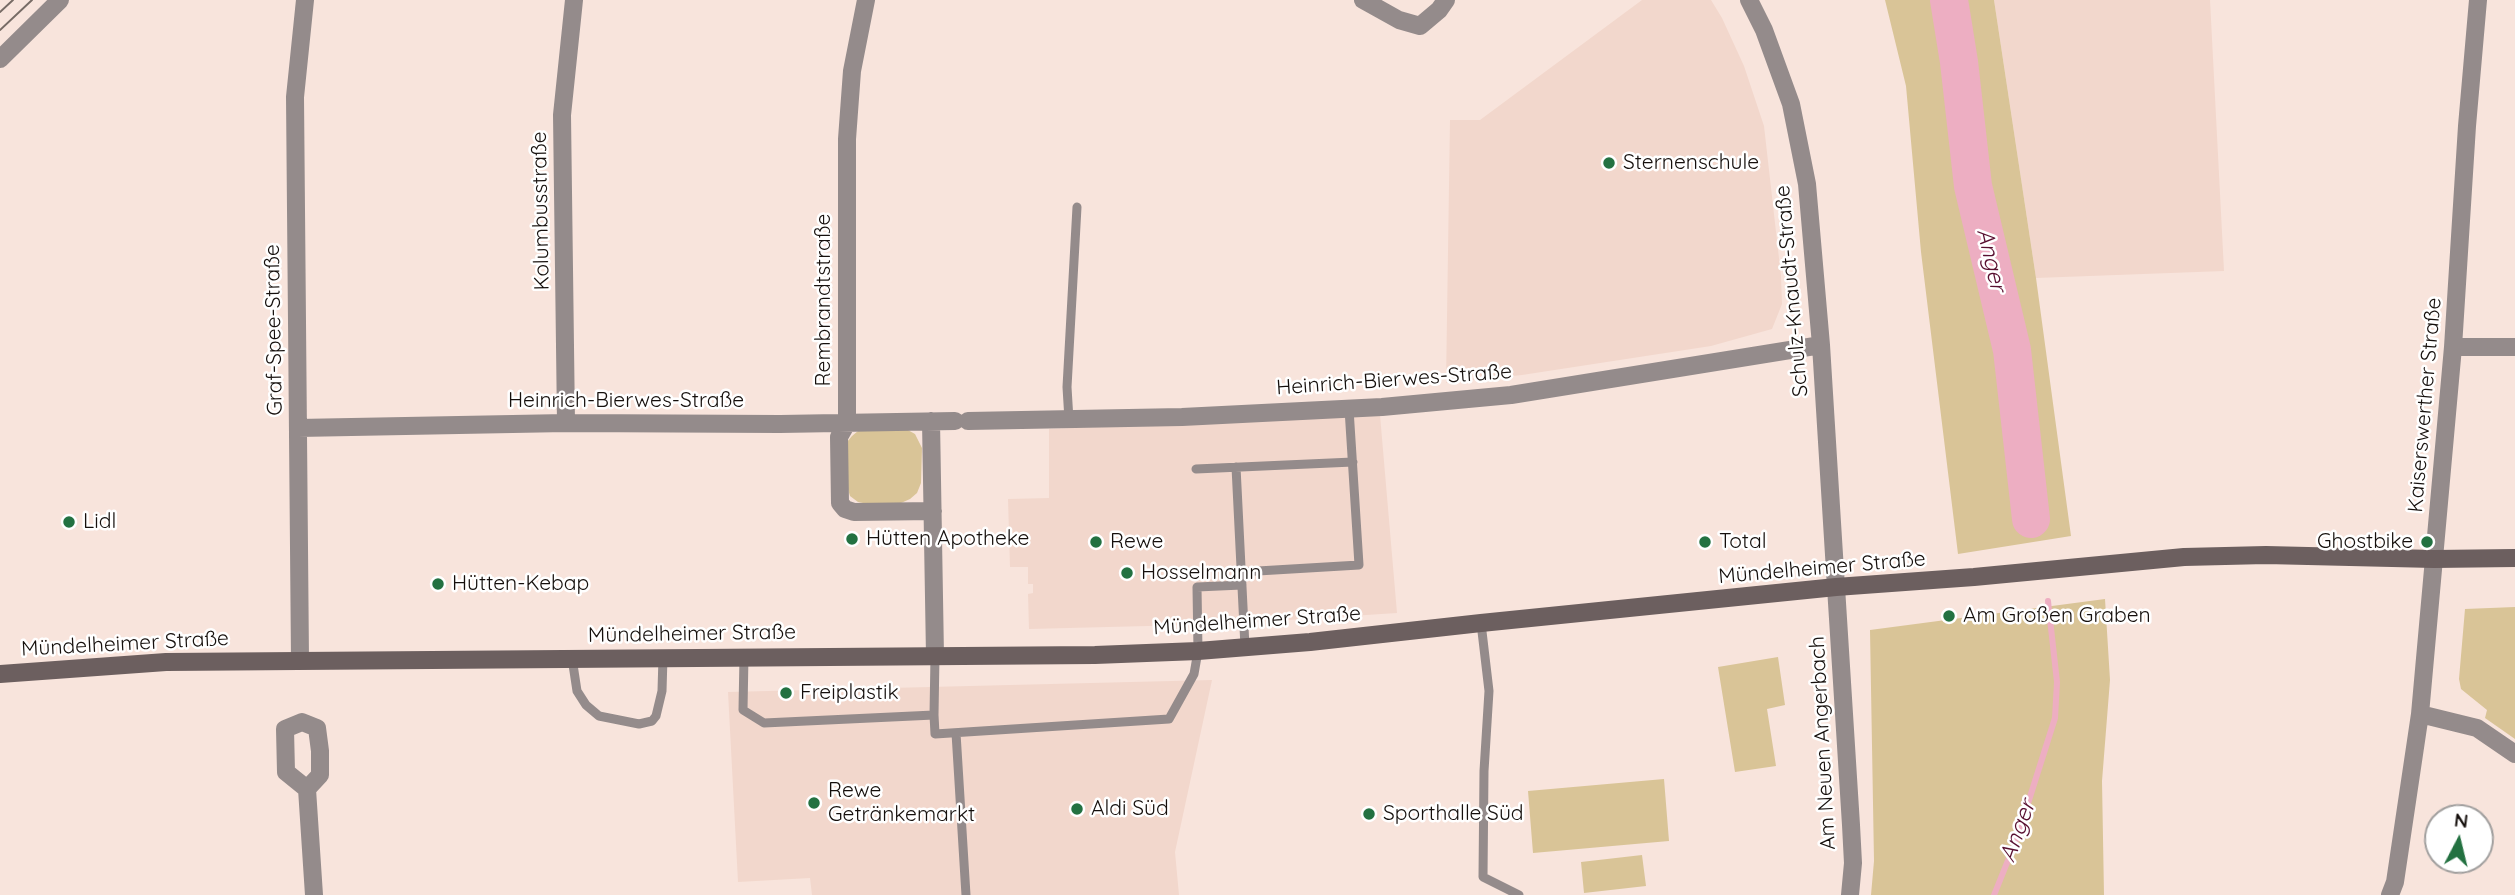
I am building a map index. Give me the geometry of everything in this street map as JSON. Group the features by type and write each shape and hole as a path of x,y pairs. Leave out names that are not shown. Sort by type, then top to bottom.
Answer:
{"main road":[{"name":"Mündelheimer Straße","path":"0,674 166,662 1095,655 1198,651 1310,642 1836,587 2183,557 2266,555 2515,558"}],"street":[{"path":"0,59 60,0"},
{"name":"Graf-Spee-Straße","path":"300,660 295,97 305,0"},
{"name":"Kolumbusstraße","path":"566,423 562,115 574,0"},
{"name":"Rembrandtstraße","path":"866,0 852,71 847,139 847,423 839,437 840,503 845,509 854,512 933,512"},
{"path":"1363,0 1399,20 1420,26 1439,10 1446,0"},
{"name":"Schulz-Knaudt-Straße","path":"1749,0 1777,63 1791,104 1807,184 1821,345 1836,587"},
{"name":"Kaiserswerther Straße","path":"2390,895 2395,883 2420,714 2454,347 2467,126 2478,0"},
{"name":"Heinrich-Bierwes-Straße","path":"298,428 566,423 1069,420 1349,409 1511,395 1821,345"},
{"path":"2454,347 2515,347"},
{"path":"931,421 935,656"},
{"name":"Am Neuen Angerbach","path":"1836,587 1853,863 1850,895"},
{"path":"2420,714 2477,728 2515,754"},
{"path":"307,789 314,895"}],"lane":[{"path":"1069,420 1067,387 1077,207"},
{"path":"1241,572 1359,565 1349,409"},
{"path":"1196,469 1353,462"},
{"path":"1236,467 1245,647"},
{"path":"935,656 935,734 1169,719 1194,674 1198,651 1197,587 1242,585"},
{"path":"1481,623 1489,691 1484,771 1483,877 1519,895"},
{"path":"744,656 743,710 764,723 934,715"},
{"path":"572,658 577,691 586,705 599,716 639,724 652,721 656,716 662,691 663,657"},
{"path":"956,733 966,895"}],"shaded area":[{"name":"Sternenschule","path":"1642,0 1711,0 1744,66 1764,126 1781,276 1782,304 1772,329 1711,346 1522,375 1446,383 1450,120 1480,120"},
{"path":"1885,0 1994,0 2071,536 1958,554 1921,252 1906,86"},
{"path":"1994,0 2210,0 2224,271 2036,278"},
{"path":"1380,415 1397,613 1227,624 1029,629 1028,594 1033,593 1033,584 1028,584 1028,567 1010,567 1008,499 1049,498 1049,429"},
{"path":"906,429 915,434 922,448 921,483 917,493 901,503 858,502 850,496 847,486 847,442 858,431"},
{"path":"2105,599 2110,680 2102,781 2104,895 1871,895 1874,861 1870,630"},
{"path":"2515,607 2515,739 2485,718 2487,710 2461,689 2459,679 2465,609"},
{"path":"1778,657 1785,705 1767,709 1776,766 1735,772 1718,667"},
{"path":"1212,680 1175,852 1179,895 812,895 810,878 738,882 728,692"},
{"path":"1664,779 1669,841 1533,853 1528,791"},
{"path":"1642,855 1646,886 1584,893 1581,862"}],"waterway":[{"name":"Anger","path":"1949,0 1973,186 2012,350 2031,519"},
{"name":"Anger","path":"1994,895 2017,838 2055,718 2057,682 2048,601"}],"tram line":[{"path":"0,12 13,0"},
{"path":"0,30 32,0"}],"place":[{"name":"Sternenschule","path":"1609,163"},
{"name":"Lidl","path":"69,522"},
{"name":"Hütten Apotheke","path":"852,539"},
{"name":"Rewe","path":"1096,542"},
{"name":"Total","path":"1705,542"},
{"name":"Ghostbike","path":"2427,542"},
{"name":"Hosselmann","path":"1127,573"},
{"name":"Hütten-Kebap","path":"438,584"},
{"name":"Am Großen Graben","path":"1949,616"},
{"name":"Freiplastik","path":"786,693"},
{"name":"Rewe Getränkemarkt","path":"814,803"},
{"name":"Aldi Süd","path":"1077,809"},
{"name":"Sporthalle Süd","path":"1369,814"}]}
